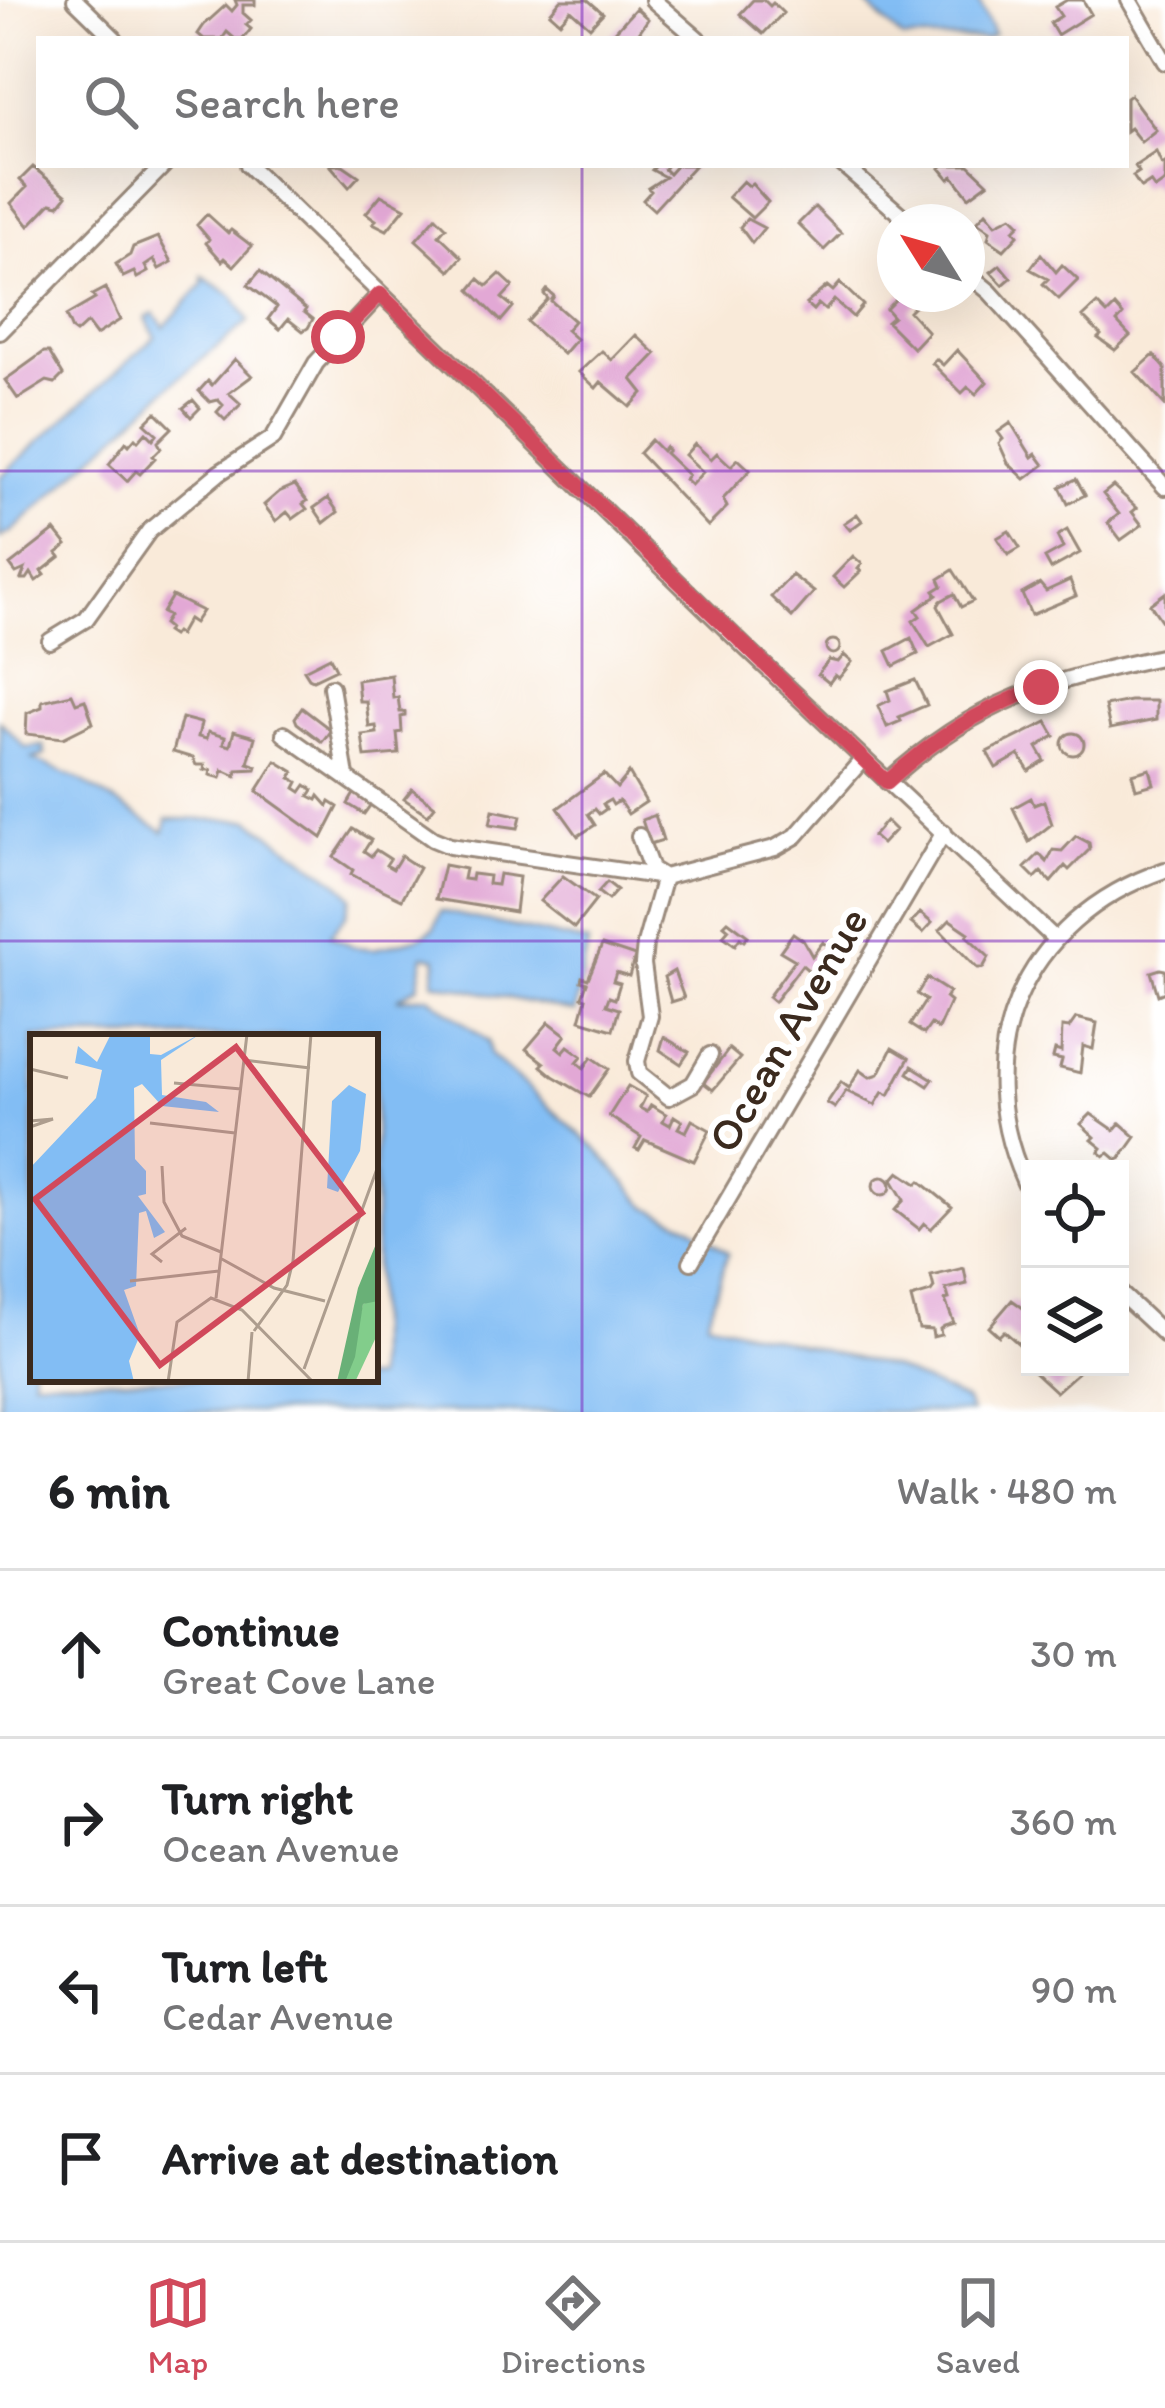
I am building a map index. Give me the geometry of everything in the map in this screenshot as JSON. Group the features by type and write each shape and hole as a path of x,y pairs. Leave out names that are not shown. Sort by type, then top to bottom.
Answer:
{"street":[{"path":"653,0 695,36"},
{"path":"1129,0 1165,62"},
{"path":"84,3 112,36"},
{"path":"0,332 161,168"},
{"path":"251,168 1054,938"},
{"path":"846,168 888,204"},
{"path":"985,289 1165,487"},
{"path":"50,641 86,619 149,531 219,473 273,438 316,363 380,294"},
{"path":"887,782 940,736 986,708 1041,687 1165,656"},
{"path":"331,687 346,776"},
{"path":"284,734 433,839 451,846 664,878 776,848 796,836 863,759"},
{"name":"Ocean Avenue","path":"691,1262 944,832"},
{"path":"639,836 651,869 664,878"},
{"path":"1021,1174 1000,1090 1008,1025 1036,962 1054,938 1105,895 1165,870"},
{"path":"664,878 645,944 650,1016 637,1060 639,1073 669,1097 693,1084 710,1055"},
{"path":"1129,1301 1165,1335"}],"water":[{"path":"862,0 978,0 994,34 991,36 900,36"},
{"path":"203,277 233,296 249,321 0,538 0,477 155,337 146,318 154,313 164,327 203,284"},
{"path":"0,721 26,748 44,746 45,755 33,759 78,779 164,832 167,819 250,820 352,897 346,915 330,935 355,947 374,949 420,937 434,928 441,911 588,943 575,1012 433,982 437,958 424,955 418,986 397,999 428,996 488,1041 490,1055 598,1150 647,1207 689,1225 728,1253 707,1321 893,1368 965,1400 971,1412 0,1412"}],"building":[{"path":"235,0 255,0 255,5 243,5 243,13 251,20 245,36 198,34 226,5 232,11"},
{"path":"561,0 588,0 603,13 590,27 571,10 560,22 550,13"},
{"path":"753,0 773,3 783,13 763,34 740,14"},
{"path":"1067,0 1083,0 1091,14 1057,35 1050,23 1061,16 1055,7"},
{"path":"636,8 648,19 636,36 611,36"},
{"path":"1129,96 1156,130 1141,142 1129,129"},
{"path":"1156,152 1165,163 1165,182 1155,189 1150,182 1141,188 1133,176 1139,172 1135,166"},
{"path":"33,167 67,195 59,205 51,203 29,226 11,203 27,187 20,180"},
{"path":"333,168 347,168 359,176 349,187"},
{"path":"665,168 669,174 674,168 692,168 654,210 643,200 651,191 648,188 665,177 652,170"},
{"path":"940,168 972,168 988,183 969,197 953,176 949,179"},
{"path":"743,181 768,202 752,218 728,197"},
{"path":"381,195 405,208 387,230 366,213"},
{"path":"815,207 841,233 824,250 798,224"},
{"path":"985,213 996,224 1012,216 1020,224 1014,230 1018,235 1004,250 988,239"},
{"path":"207,214 252,246 234,266 225,258 222,261 206,243 209,239 197,225"},
{"path":"436,217 446,227 439,235 462,257 450,271 416,240"},
{"path":"747,219 764,228 752,243 740,227"},
{"path":"158,237 172,262 159,269 154,260 145,266 148,272 137,278 134,272 123,277 116,264 133,247"},
{"path":"1041,254 1056,272 1062,265 1078,280 1059,299 1043,284 1048,279 1030,269"},
{"path":"1000,265 1011,278 1003,285 991,272"},
{"path":"260,271 306,309 313,319 308,328 303,331 288,319 280,329 268,319 277,307 248,285"},
{"path":"500,274 513,286 502,298 513,307 501,321 470,290 479,279 487,286"},
{"path":"840,283 863,305 853,317 834,300 825,310 818,304 813,310 806,304 827,286 833,291"},
{"path":"105,288 120,320 96,335 87,323 76,333 66,316"},
{"path":"547,290 554,296 551,301 574,321 566,330 576,339 563,354 527,322 548,299"},
{"path":"1097,304 1107,314 1115,306 1123,315 1117,322 1130,336 1115,350 1098,338 1101,335 1083,317"},
{"path":"889,312 910,312 928,332 913,348 887,322 893,317"},
{"path":"636,335 656,354 632,379 643,393 630,407 601,382 596,388 579,372 602,351 612,360"},
{"path":"957,350 987,382 976,394 968,387 962,393 932,363 936,359 943,365"},
{"path":"49,352 63,375 18,399 5,380"},
{"path":"1154,355 1165,368 1165,405 1135,372"},
{"path":"235,359 252,376 229,393 241,404 225,420 217,412 223,405 218,400 210,402 199,391 208,381 212,385"},
{"path":"193,400 200,408 191,417 183,408"},
{"path":"156,412 172,428 158,442 161,448 155,458 127,481 109,464 126,442 138,441 146,432 153,439 157,434 145,423"},
{"path":"1011,423 1032,457 1036,454 1044,465 1025,479 1008,463 999,443 1003,439 998,432"},
{"path":"651,440 662,451 668,450 665,453 688,475 685,479 691,485 703,472 685,455 695,444 711,459 717,453 731,466 738,459 750,470 723,499 727,507 708,526 639,453"},
{"path":"1076,479 1085,495 1068,504 1060,487"},
{"path":"295,485 307,509 293,519 287,512 276,521 264,505"},
{"path":"1113,486 1137,508 1132,512 1142,525 1121,540 1108,523 1119,514 1103,494"},
{"path":"328,498 338,512 324,523 314,508"},
{"path":"857,514 862,521 850,530 844,523"},
{"path":"55,530 67,545 57,553 60,557 36,581 31,573 21,579 25,569 16,573 10,565"},
{"path":"1067,530 1080,553 1051,569 1045,558 1063,548 1057,536"},
{"path":"1009,531 1020,548 1008,555 997,538"},
{"path":"853,556 862,564 861,571 844,587 833,577"},
{"path":"953,570 973,601 961,607 954,594 941,601 938,606 953,634 929,647 913,621 920,616 916,610 937,595 934,591 942,586 939,579"},
{"path":"792,575 814,592 792,617 771,597"},
{"path":"1070,580 1076,596 1031,615 1022,594 1040,584 1046,591"},
{"path":"1165,593 1165,626 1150,604"},
{"path":"172,596 202,611 194,623 188,619 179,635 172,636 163,624 168,616 162,613"},
{"path":"911,638 918,654 894,666 887,651"},
{"path":"833,640 840,647 833,654 826,647"},
{"path":"844,655 852,662 839,678 835,675 829,683 818,674 829,660 838,662"},
{"path":"330,657 336,669 309,678 304,670"},
{"path":"391,675 393,698 398,697 400,712 405,712 402,732 397,733 399,754 365,757 362,735 377,733 376,726 369,727 366,701 359,701 357,680"},
{"path":"915,680 927,705 887,727 878,706 890,700 887,691"},
{"path":"72,694 76,703 85,700 93,723 63,738 26,734 27,713 42,707 42,701"},
{"path":"1156,701 1156,720 1110,729 1105,706"},
{"path":"302,708 331,730 322,742 297,723"},
{"path":"182,718 201,723 198,737 206,739 208,732 225,737 223,744 230,746 234,731 255,737 248,763 256,769 237,770 236,776 223,770 221,778 210,775 205,765 196,765 193,758 173,752"},
{"path":"1047,722 1055,736 1037,747 1045,761 1029,771 1019,755 996,768 987,752"},
{"path":"1073,733 1084,744 1073,755 1062,744"},
{"path":"276,761 294,772 295,788 301,792 306,785 313,790 309,796 338,807 322,838 257,791"},
{"path":"1150,769 1154,784 1136,789 1132,774"},
{"path":"629,773 646,802 628,814 619,801 613,805 610,800 599,814 595,809 588,814 595,825 578,836 558,808 604,774 617,788"},
{"path":"412,789 435,806 428,815 404,799"},
{"path":"355,792 372,803 364,814 348,804"},
{"path":"1031,798 1034,805 1044,801 1052,824 1029,842 1013,808"},
{"path":"493,810 521,816 518,828 490,824"},
{"path":"655,815 663,840 650,844 642,820"},
{"path":"886,821 895,830 882,844 873,836"},
{"path":"353,829 371,840 364,851 371,856 376,850 390,859 386,865 393,869 401,856 419,868 402,899 351,874 353,870 334,857"},
{"path":"1076,836 1089,843 1090,849 1051,882 1041,872 1035,878 1025,868 1039,854 1047,862 1053,850 1062,851"},
{"path":"444,865 465,869 463,879 471,880 472,874 489,876 488,884 497,885 499,874 519,877 515,912 436,899"},
{"path":"563,876 596,900 574,928 540,901"},
{"path":"607,882 617,890 608,900 598,892"},
{"path":"920,913 932,923 923,933 911,923"},
{"path":"950,920 969,933 989,957 983,968 977,968 940,930"},
{"path":"728,921 748,936 744,941 740,938 735,945 723,936"},
{"path":"793,933 812,956 823,942 834,950 815,976 802,965 774,1002 768,997 795,960 780,951"},
{"path":"602,945 635,956 629,976 616,972 613,981 620,983 615,999 609,997 606,1005 619,1009 613,1030 580,1020 587,983 582,977 588,979"},
{"path":"1165,970 1165,992 1158,995 1151,972"},
{"path":"674,971 684,998 671,1002 664,977"},
{"path":"927,978 949,992 945,998 950,1002 938,1029 931,1024 924,1034 910,1025 926,1000 917,994"},
{"path":"1076,1018 1097,1023 1093,1049 1083,1046 1080,1073 1060,1068 1062,1060 1053,1058 1055,1050 1061,1052 1062,1027 1069,1028"},
{"path":"549,1022 566,1035 557,1047 563,1052 568,1046 582,1056 577,1062 584,1068 592,1057 609,1069 589,1097 553,1076 526,1049"},
{"path":"664,1037 689,1052 681,1064 660,1050"},
{"path":"892,1048 909,1058 889,1095 883,1092 875,1105 846,1091 835,1108 827,1103 841,1082 849,1088 860,1070 870,1077 879,1074"},
{"path":"729,1049 740,1058 713,1090 704,1083"},
{"path":"912,1066 933,1079 928,1086 908,1073"},
{"path":"628,1086 646,1096 640,1108 647,1112 651,1105 666,1114 663,1121 670,1125 674,1116 682,1121 678,1128 686,1132 692,1120 710,1130 694,1161 645,1140 639,1150 635,1148 641,1137 609,1116"},
{"path":"1091,1114 1114,1130 1120,1123 1136,1137 1117,1160 1099,1152 1102,1148 1092,1140 1095,1137 1081,1124"},
{"path":"899,1172 917,1184 920,1181 952,1207 931,1229 924,1223 919,1229 895,1210 904,1200 892,1180"},
{"path":"882,1177 891,1186 882,1195 873,1186"},
{"path":"964,1268 967,1284 946,1289 954,1323 933,1337 932,1330 919,1329 911,1298 931,1292 931,1276"},
{"path":"1012,1300 1021,1306 1020,1345 1004,1331 999,1336 989,1327"},
{"path":"1039,1376 1074,1376 1056,1392"}],"route":[{"path":"338,337 380,294 887,782 940,736 986,708 1041,687"}]}
